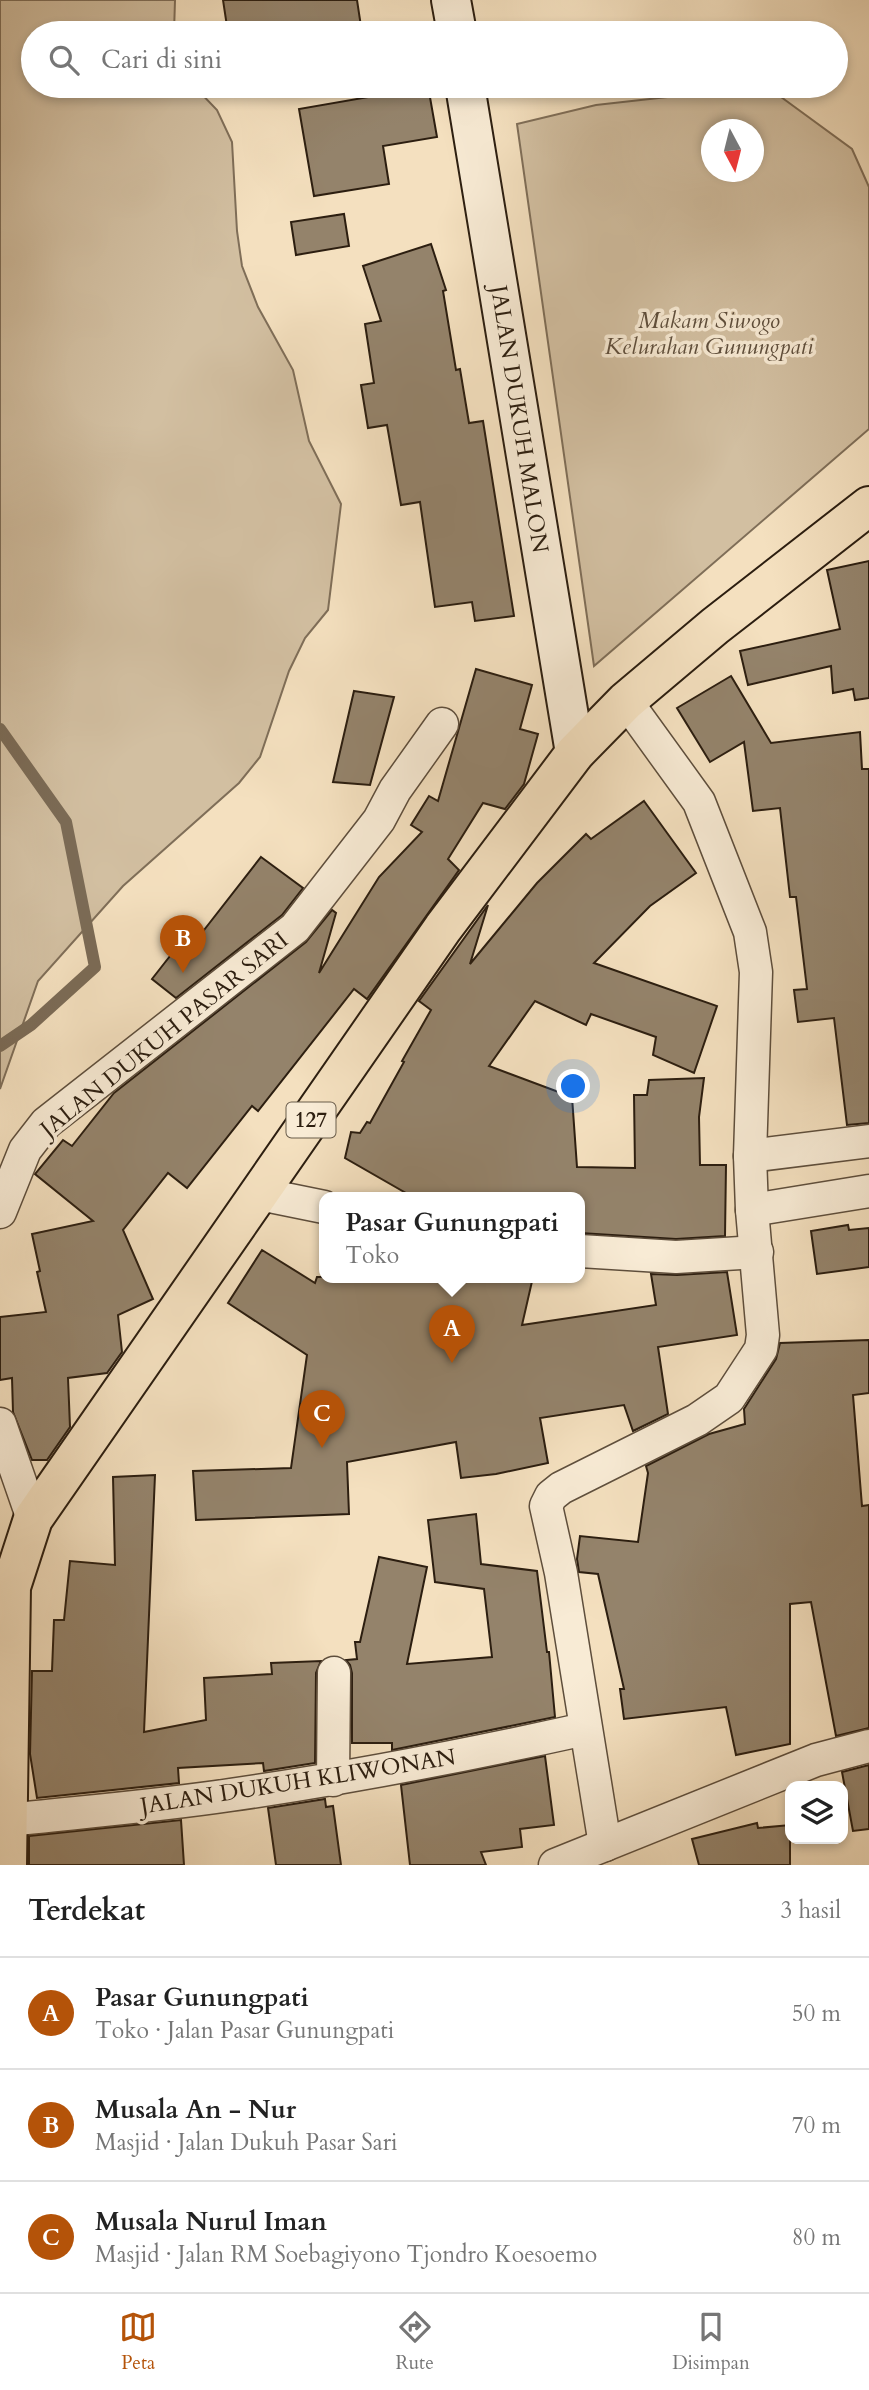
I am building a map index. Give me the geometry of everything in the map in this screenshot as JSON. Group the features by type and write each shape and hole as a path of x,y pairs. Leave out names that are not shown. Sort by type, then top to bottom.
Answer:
{"main road":[{"name":"127","path":"6,1836 11,1587 33,1518 443,928 575,753 626,701 715,626 868,508"}],"street":[{"path":"451,0 455,21"},
{"name":"JALAN DUKUH MALON","path":"467,98 575,753"},
{"path":"605,1845 561,1573 546,1506 551,1496 561,1489 697,1420 729,1398 761,1349 763,1335 750,1156 756,972 750,932 699,802 626,701"},
{"name":"JALAN DUKUH PASAR SARI","path":"0,1212 25,1150 46,1123 295,928 379,820 396,790 442,724"},
{"path":"750,1156 869,1141"},
{"path":"752,1210 869,1191"},
{"path":"260,1194 319,1206"},
{"path":"585,1251 677,1257 757,1252"},
{"path":"0,1424 33,1518"},
{"path":"333,1780 334,1673"},
{"name":"JALAN DUKUH KLIWONAN","path":"6,1836 446,1760 585,1729"},
{"path":"555,1865 816,1760 869,1746"}],"green space":[{"path":"0,0 175,0 174,21 21,21 21,98 206,98 217,110 232,142 237,231 242,266 258,307 293,370 309,441 341,504 328,610 305,638 289,671 260,757 239,783 123,886 38,981 0,1089"},
{"name":"Makam Siwogo Kelurahan Gunungpati","path":"659,98 782,98 852,149 869,187 869,429 594,666 517,124 596,105"}],"building":[{"path":"223,0 357,0 360,21 226,21"},
{"path":"363,98 430,98 437,137 383,146 389,184 314,196 299,109"},
{"path":"344,214 349,246 296,255 291,222"},
{"path":"431,244 446,290 443,291 456,370 460,369 469,423 483,421 514,616 475,621 472,602 435,607 420,502 401,505 387,425 368,428 361,385 374,383 365,324 381,321 363,266"},
{"path":"869,561 869,698 855,700 853,689 833,693 831,666 748,685 740,651 840,629 827,570"},
{"path":"476,669 532,685 520,729 538,734 524,784 505,809 483,803 448,859 459,870 367,999 354,989 258,1111 252,1106 187,1188 168,1173 123,1230 153,1299 118,1315 122,1352 107,1373 68,1378 70,1427 47,1460 32,1460 13,1412 12,1378 0,1380 0,1317 46,1312 32,1234 93,1221 35,1174 63,1140 72,1146 114,1093 306,942 332,910 336,913 319,973 379,877 422,832 411,825 429,796 438,801"},
{"path":"731,676 771,743 860,732 862,769 869,769 869,1123 847,1125 834,1018 798,1022 794,990 807,989 796,897 790,897 780,808 753,811 744,742 710,762 677,708"},
{"path":"354,691 394,697 370,785 333,782"},
{"path":"644,801 696,873 650,906 594,963 717,1006 694,1073 653,1055 656,1037 591,1014 586,1025 535,1001 489,1066 572,1097 577,1167 635,1168 634,1095 647,1095 649,1080 704,1078 699,1117 700,1165 726,1165 725,1236 676,1239 585,1233 585,1192 404,1192 345,1158 351,1132 360,1133 367,1122 370,1123 431,1010 419,1001 488,905 470,964 537,883 586,834 591,839"},
{"path":"261,857 303,888 282,915 176,998 152,979 181,942 190,948"},
{"path":"848,1225 849,1230 869,1228 869,1267 817,1274 811,1231"},
{"path":"262,1250 315,1283 319,1277 319,1283 532,1283 522,1325 656,1305 651,1274 727,1272 737,1335 658,1347 668,1414 633,1431 624,1405 540,1418 548,1463 461,1478 456,1442 347,1462 349,1514 196,1520 193,1471 291,1468 307,1355 228,1303"},
{"path":"869,1340 869,1393 853,1395 862,1506 869,1505 869,1728 836,1736 811,1602 790,1604 790,1744 736,1755 726,1707 624,1719 620,1689 624,1689 598,1574 579,1572 577,1559 580,1536 638,1542 648,1473 646,1466 709,1434 745,1424 744,1409 776,1359 780,1343"},
{"path":"155,1475 144,1732 206,1720 204,1678 272,1674 271,1663 321,1661 316,1673 315,1763 264,1771 263,1763 178,1768 179,1783 37,1798 30,1754 32,1671 52,1671 54,1620 64,1620 70,1561 115,1565 113,1477"},
{"path":"476,1514 481,1564 537,1571 555,1717 392,1750 392,1743 352,1743 352,1673 346,1660 357,1659 355,1642 360,1642 379,1557 427,1567 407,1664 492,1657 484,1589 435,1582 428,1520"},
{"path":"545,1756 554,1825 520,1829 522,1847 481,1852 486,1865 410,1865 401,1785"},
{"path":"869,1765 869,1829 853,1831 848,1804 848,1781 844,1781 842,1772"},
{"path":"325,1799 326,1807 333,1806 341,1865 276,1865 268,1808"},
{"path":"181,1820 184,1865 29,1865 29,1836"},
{"path":"757,1823 758,1828 785,1825 785,1844 790,1844 790,1865 699,1865 692,1839"}],"waterway":[{"path":"0,729 66,822 95,967 31,1025 0,1046"}],"place":[{"name":"Musala An - Nur","path":"183,973"},
{"name":"Pasar Gunungpati","path":"452,1363"},
{"name":"Musala Nurul Iman","path":"322,1448"}]}
